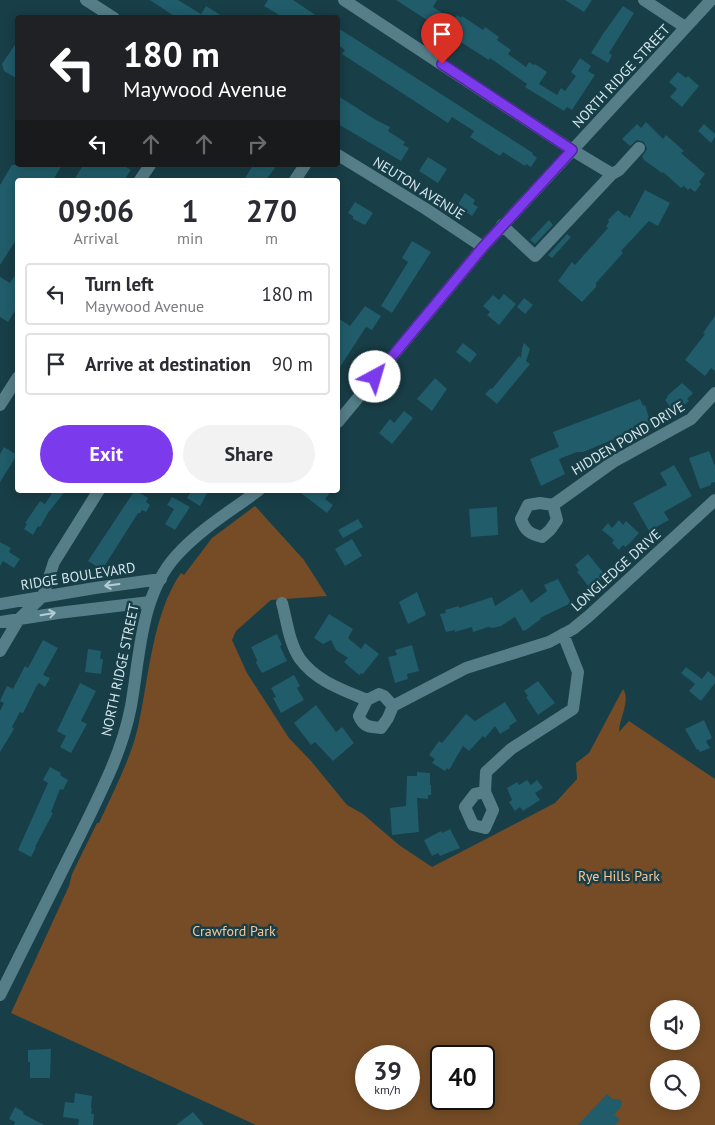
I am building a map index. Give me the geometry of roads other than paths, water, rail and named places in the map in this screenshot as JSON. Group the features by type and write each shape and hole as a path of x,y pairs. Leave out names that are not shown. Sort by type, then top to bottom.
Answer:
{"street":[{"path":"86,0 100,4 111,15"},
{"path":"344,0 572,150 612,174"},
{"name":"NORTH RIDGE STREET","path":"340,420 502,225 711,0"},
{"path":"648,1 685,27"},
{"path":"502,225 536,256 638,148"},
{"name":"NEUTON AVENUE","path":"340,156 426,209 483,247"},
{"path":"141,178 149,167"},
{"path":"296,178 304,167"},
{"path":"0,404 15,382"},
{"name":"HIDDEN POND DRIVE","path":"553,505 612,462 685,423 704,407 715,394"},
{"path":"0,651 19,619 43,596 54,562 97,493"},
{"name":"NORTH RIDGE STREET","path":"0,995 112,767 131,708 138,655 150,602 160,579 175,557 192,540 255,493"},
{"name":"LONGLEDGE DRIVE","path":"393,706 466,668 548,642 563,634 590,615 715,500"},
{"name":"RIDGE BOULEVARD","path":"0,604 160,579"},
{"path":"0,622 58,612 150,602"},
{"path":"282,602 292,642 300,658 329,684 367,700"},
{"path":"485,792 486,772 511,749 573,709 578,672 563,634"},
{"path":"379,694 384,696 393,706 381,728 367,727 359,716 367,700 379,694"}],"park label":[{"name":"Rye Hills Park","path":"619,876"},
{"name":"Crawford Park","path":"234,931"}]}
